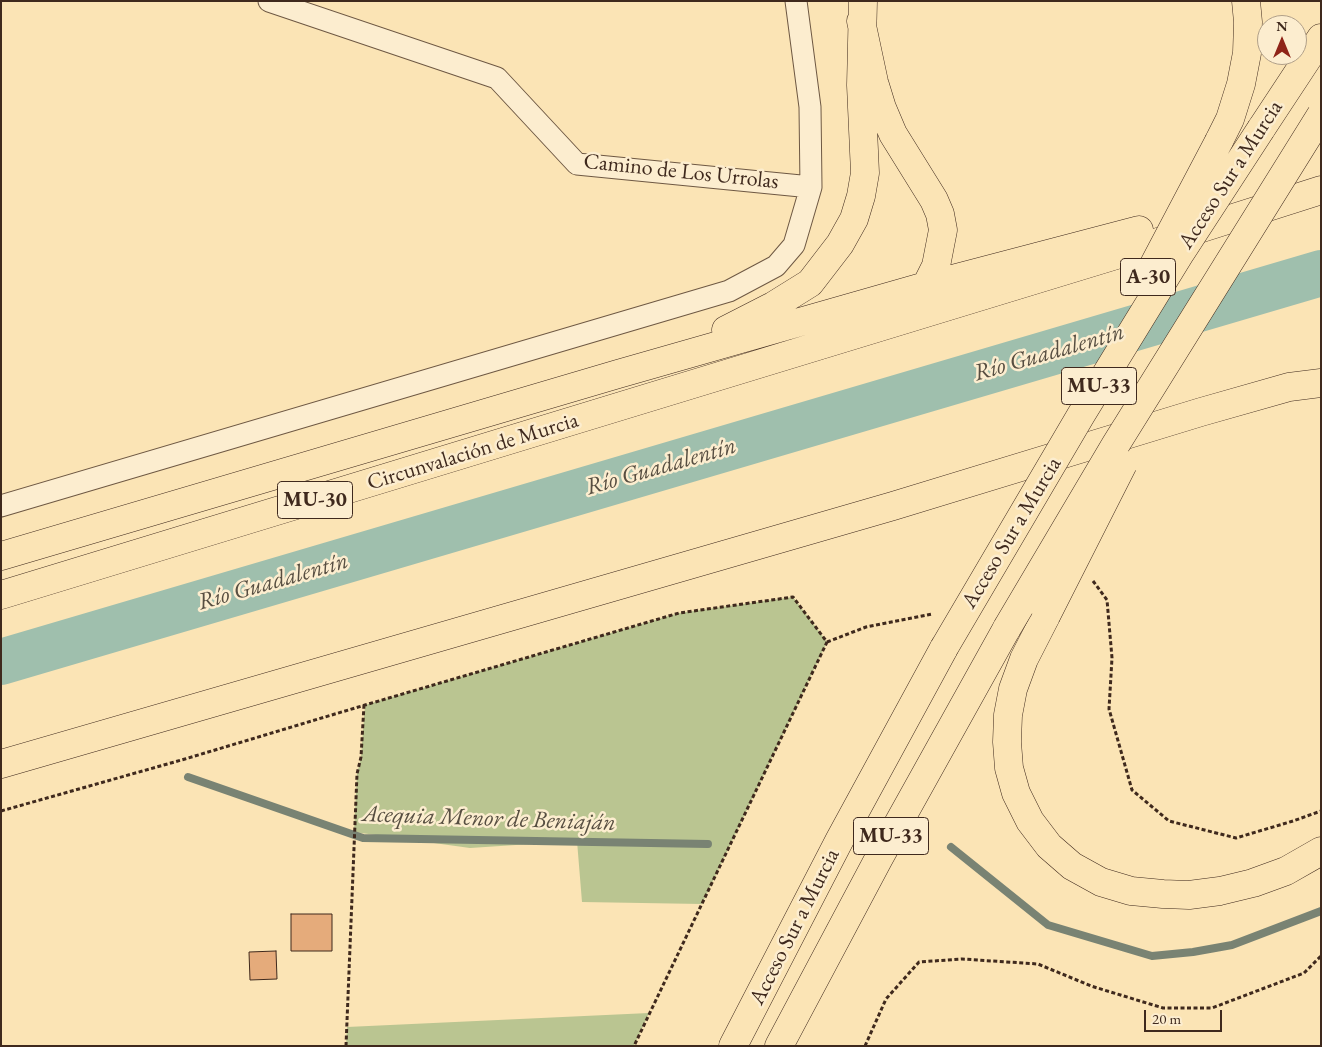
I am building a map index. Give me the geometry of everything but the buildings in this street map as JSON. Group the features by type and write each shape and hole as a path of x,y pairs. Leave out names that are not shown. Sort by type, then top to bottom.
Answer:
{"highway":[{"name":"A-30","path":"1082,415 1156,259 1230,119 1241,84 1246,53 1248,22 1246,1"},
{"path":"629,405 894,311 926,286 936,266 941,245 943,230 940,214 934,200 893,134 882,108 874,82 862,11"},
{"path":"618,374 734,327 773,306 810,283 840,244 854,219 865,173 861,114 862,11"},
{"name":"Acceso Sur a Murcia","path":"733,1046 839,841 944,648 1082,415 1182,252 1321,38"},
{"name":"Acceso Sur a Murcia","path":"779,1046 878,858 1007,628 1223,269 1321,115"},
{"path":"618,374 926,286 1132,231 1321,184"},
{"path":"629,405 1321,190"},
{"path":"1223,269 1024,659 1013,689 1008,715 1007,742 1009,768 1016,793 1030,821 1049,846 1072,866 1101,882 1131,891 1163,894 1220,891 1253,883 1286,870 1321,851"},
{"name":"Circunvalación de Murcia","path":"1,556 618,374"},
{"path":"1,764 893,506 1201,412 1289,388 1321,384"},
{"name":"Circunvalación de Murcia","path":"1,595 629,405"}],"street":[{"name":"Camino de Los Urrolas","path":"269,1 497,78 577,164 811,187"},
{"path":"1,506 729,291 776,266 794,244 811,187 810,107 796,1"}],"path":[{"path":"1091,578 1107,600 1112,658 1109,709 1132,790 1169,821 1236,838 1321,811"},
{"path":"1,810 185,759 364,704 679,613 794,597 827,642"},
{"path":"634,1046 827,642 866,627 937,612"},
{"path":"346,1046 357,774 361,757 364,704"},
{"path":"865,1046 886,999 919,962 962,959 1038,964 1091,986 1163,1008 1212,1008 1304,973 1321,956"}],"green space":[{"path":"793,597 827,642 702,904 582,902 577,841 470,848 354,832 357,774 361,757 365,705 679,613"},
{"path":"649,1013 634,1046 346,1046 347,1027"}],"waterway":[{"name":"Río Guadalentín","path":"1,662 1321,273"},
{"name":"Acequia Menor de Beniaján","path":"188,777 363,838 708,844"},
{"name":"Acequia Menor de Beniaján","path":"951,847 1048,925 1152,956 1193,952 1232,945 1321,911"}]}
